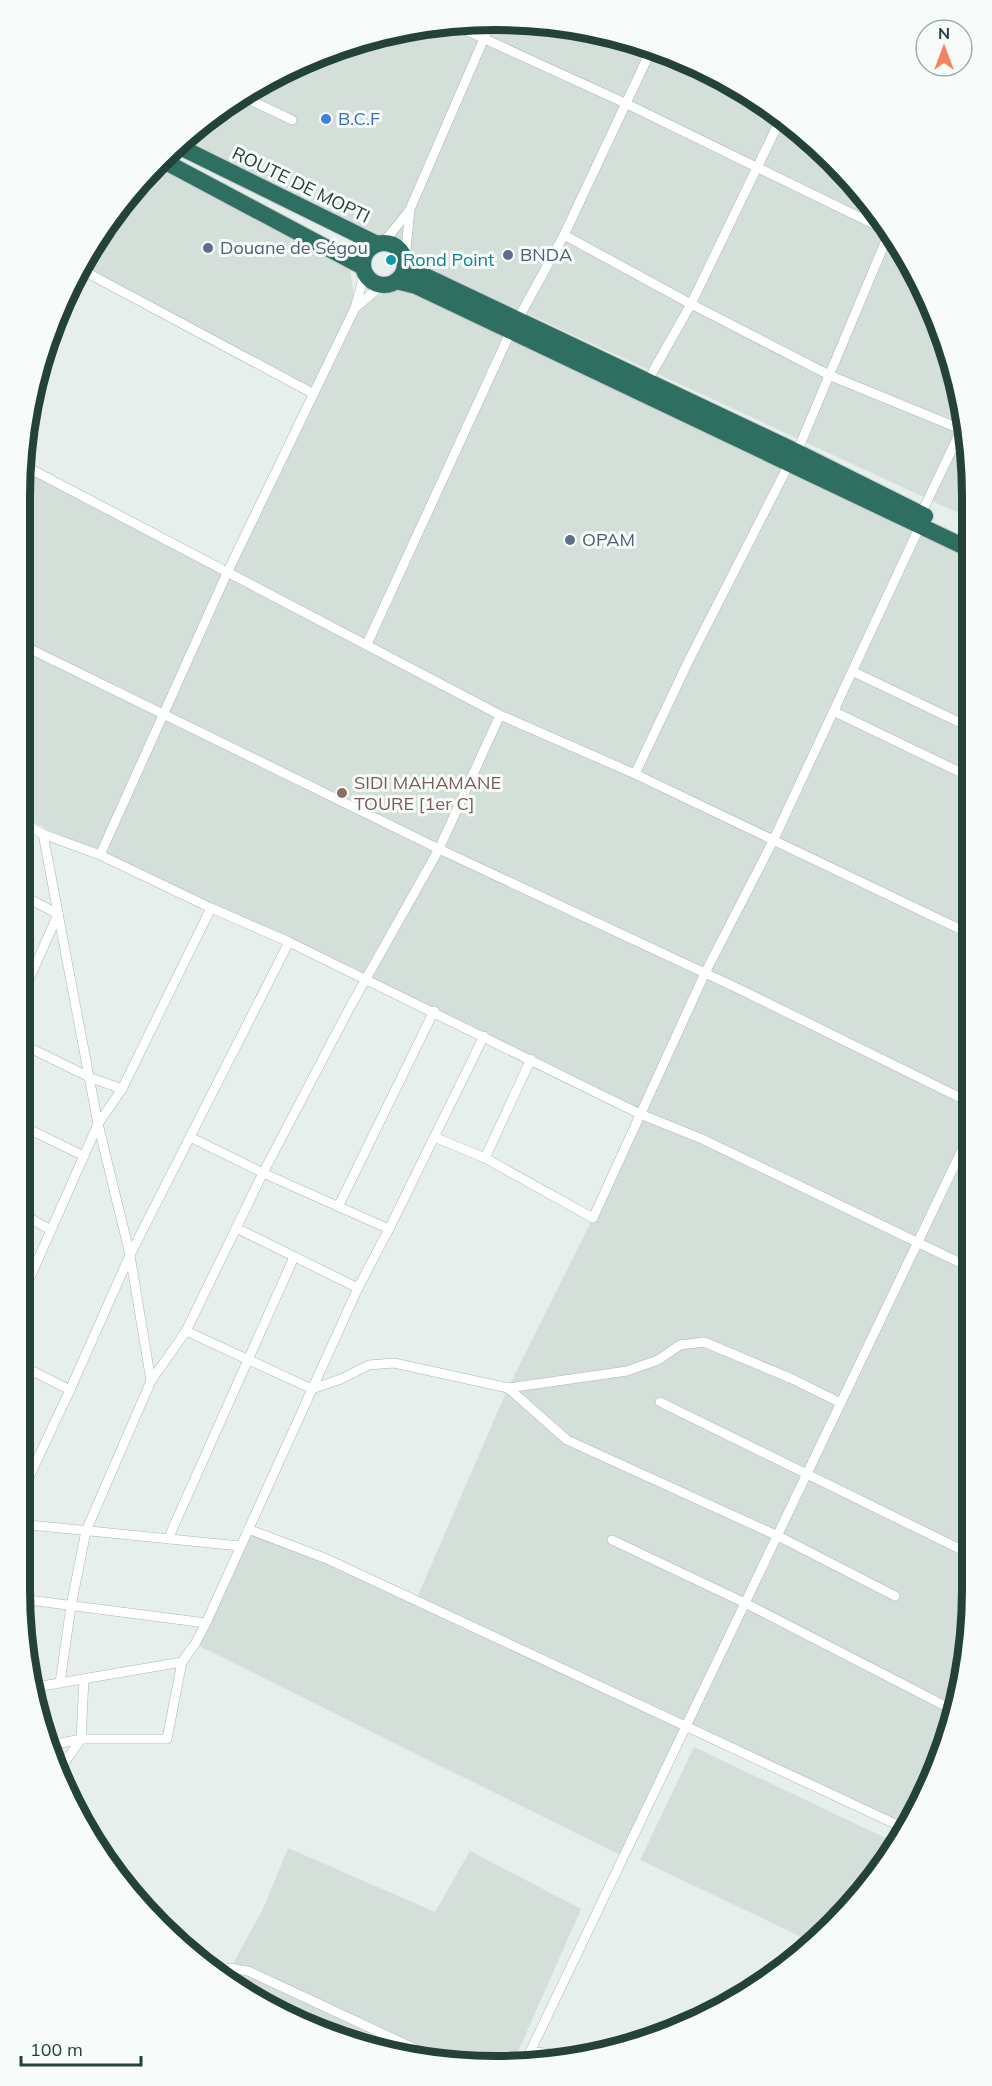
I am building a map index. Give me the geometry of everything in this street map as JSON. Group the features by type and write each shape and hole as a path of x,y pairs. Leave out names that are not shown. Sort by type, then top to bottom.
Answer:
{"highway":[{"name":"ROUTE DE MOPTI","path":"185,149 380,243"},
{"path":"169,164 364,270 372,281 416,286 515,325 647,382 793,458"},
{"path":"364,270 365,256 368,251 380,243 394,245 405,261 417,272 515,325 920,520 962,545"},
{"path":"389,283 404,271 405,261"},
{"path":"920,520 962,535"}],"street":[{"path":"405,261 410,209 487,30"},
{"path":"466,31 758,166 875,225"},
{"path":"367,644 515,325 564,235 648,56"},
{"path":"251,100 292,120"},
{"path":"647,382 692,304 778,125"},
{"path":"380,243 410,209"},
{"path":"564,235 831,376 956,425"},
{"path":"635,774 689,660 793,458 831,376 885,241"},
{"path":"100,855 227,573 355,308 364,270"},
{"path":"87,273 314,394"},
{"path":"355,308 389,283"},
{"path":"434,1137 485,1158 593,1218 705,973 773,841 854,672 920,520 959,441"},
{"path":"31,470 500,715 635,774 962,930"},
{"path":"30,649 439,849 705,973 962,1098"},
{"path":"854,672 962,724"},
{"path":"835,712 962,773"},
{"path":"60,1683 71,1606 86,1530 151,1381 186,1331 263,1173 366,979 439,849 500,715"},
{"path":"30,827 43,834 100,855 289,942 434,1011 640,1114 702,1139 962,1264"},
{"path":"43,834 98,1124 130,1255 151,1381"},
{"path":"30,899 58,914"},
{"path":"30,1271 98,1124 122,1089 211,908"},
{"path":"30,977 58,914"},
{"path":"30,1475 130,1255 289,942"},
{"path":"338,1207 434,1011"},
{"path":"56,1744 81,1739 167,1739 182,1662 206,1623 358,1288 484,1036"},
{"path":"30,1048 89,1077 122,1089"},
{"path":"485,1158 531,1059"},
{"path":"30,1130 84,1156"},
{"path":"190,1137 263,1173 389,1229"},
{"path":"528,2055 962,1150"},
{"path":"30,1218 51,1230"},
{"path":"236,1228 358,1288"},
{"path":"168,1539 294,1257"},
{"path":"186,1331 312,1389 341,1379 369,1365 394,1363 508,1388 627,1371 658,1360 680,1345 705,1342 841,1402"},
{"path":"30,1370 70,1390"},
{"path":"508,1388 567,1440 778,1536 895,1596"},
{"path":"660,1402 962,1550"},
{"path":"30,1525 240,1546"},
{"path":"248,1529 327,1559 898,1825"},
{"path":"612,1540 745,1603 947,1707"},
{"path":"30,1600 206,1623"},
{"path":"40,1686 182,1662"},
{"path":"64,1764 81,1739 84,1679"},
{"path":"225,1969 248,1971 415,2049"},
{"path":"530,2052 547,2053"}],"shaded area":[{"path":"496,30 557,34 617,46 674,65 729,92 755,109 780,126 826,166 866,212 900,263 927,318 946,375 958,435 962,515 377,244 190,146 212,126 263,92 318,65 375,46 435,34"},
{"path":"166,166 348,253 355,305 412,283 962,543 961,1620 958,1651 946,1711 927,1768 898,1825 686,1727 624,1857 195,1644 248,1529 416,1600 508,1388 593,1218 640,1114 30,821 31,469 227,573 314,394 87,273 126,212"},
{"path":"694,1747 889,1840 866,1874 826,1920 805,1939 640,1860"},
{"path":"288,1848 435,1912 470,1851 581,1909 517,2055 496,2056 435,2052 375,2040 318,2021 263,1994 229,1971 263,1909"}],"place":[{"name":"B.C.F","path":"326,119"},
{"name":"Douane de Ségou","path":"208,248"},
{"name":"BNDA","path":"508,255"},
{"name":"Rond Point","path":"391,260"},
{"name":"OPAM","path":"570,540"},
{"name":"SIDI MAHAMANE TOURE [1er C]","path":"342,793"}]}
